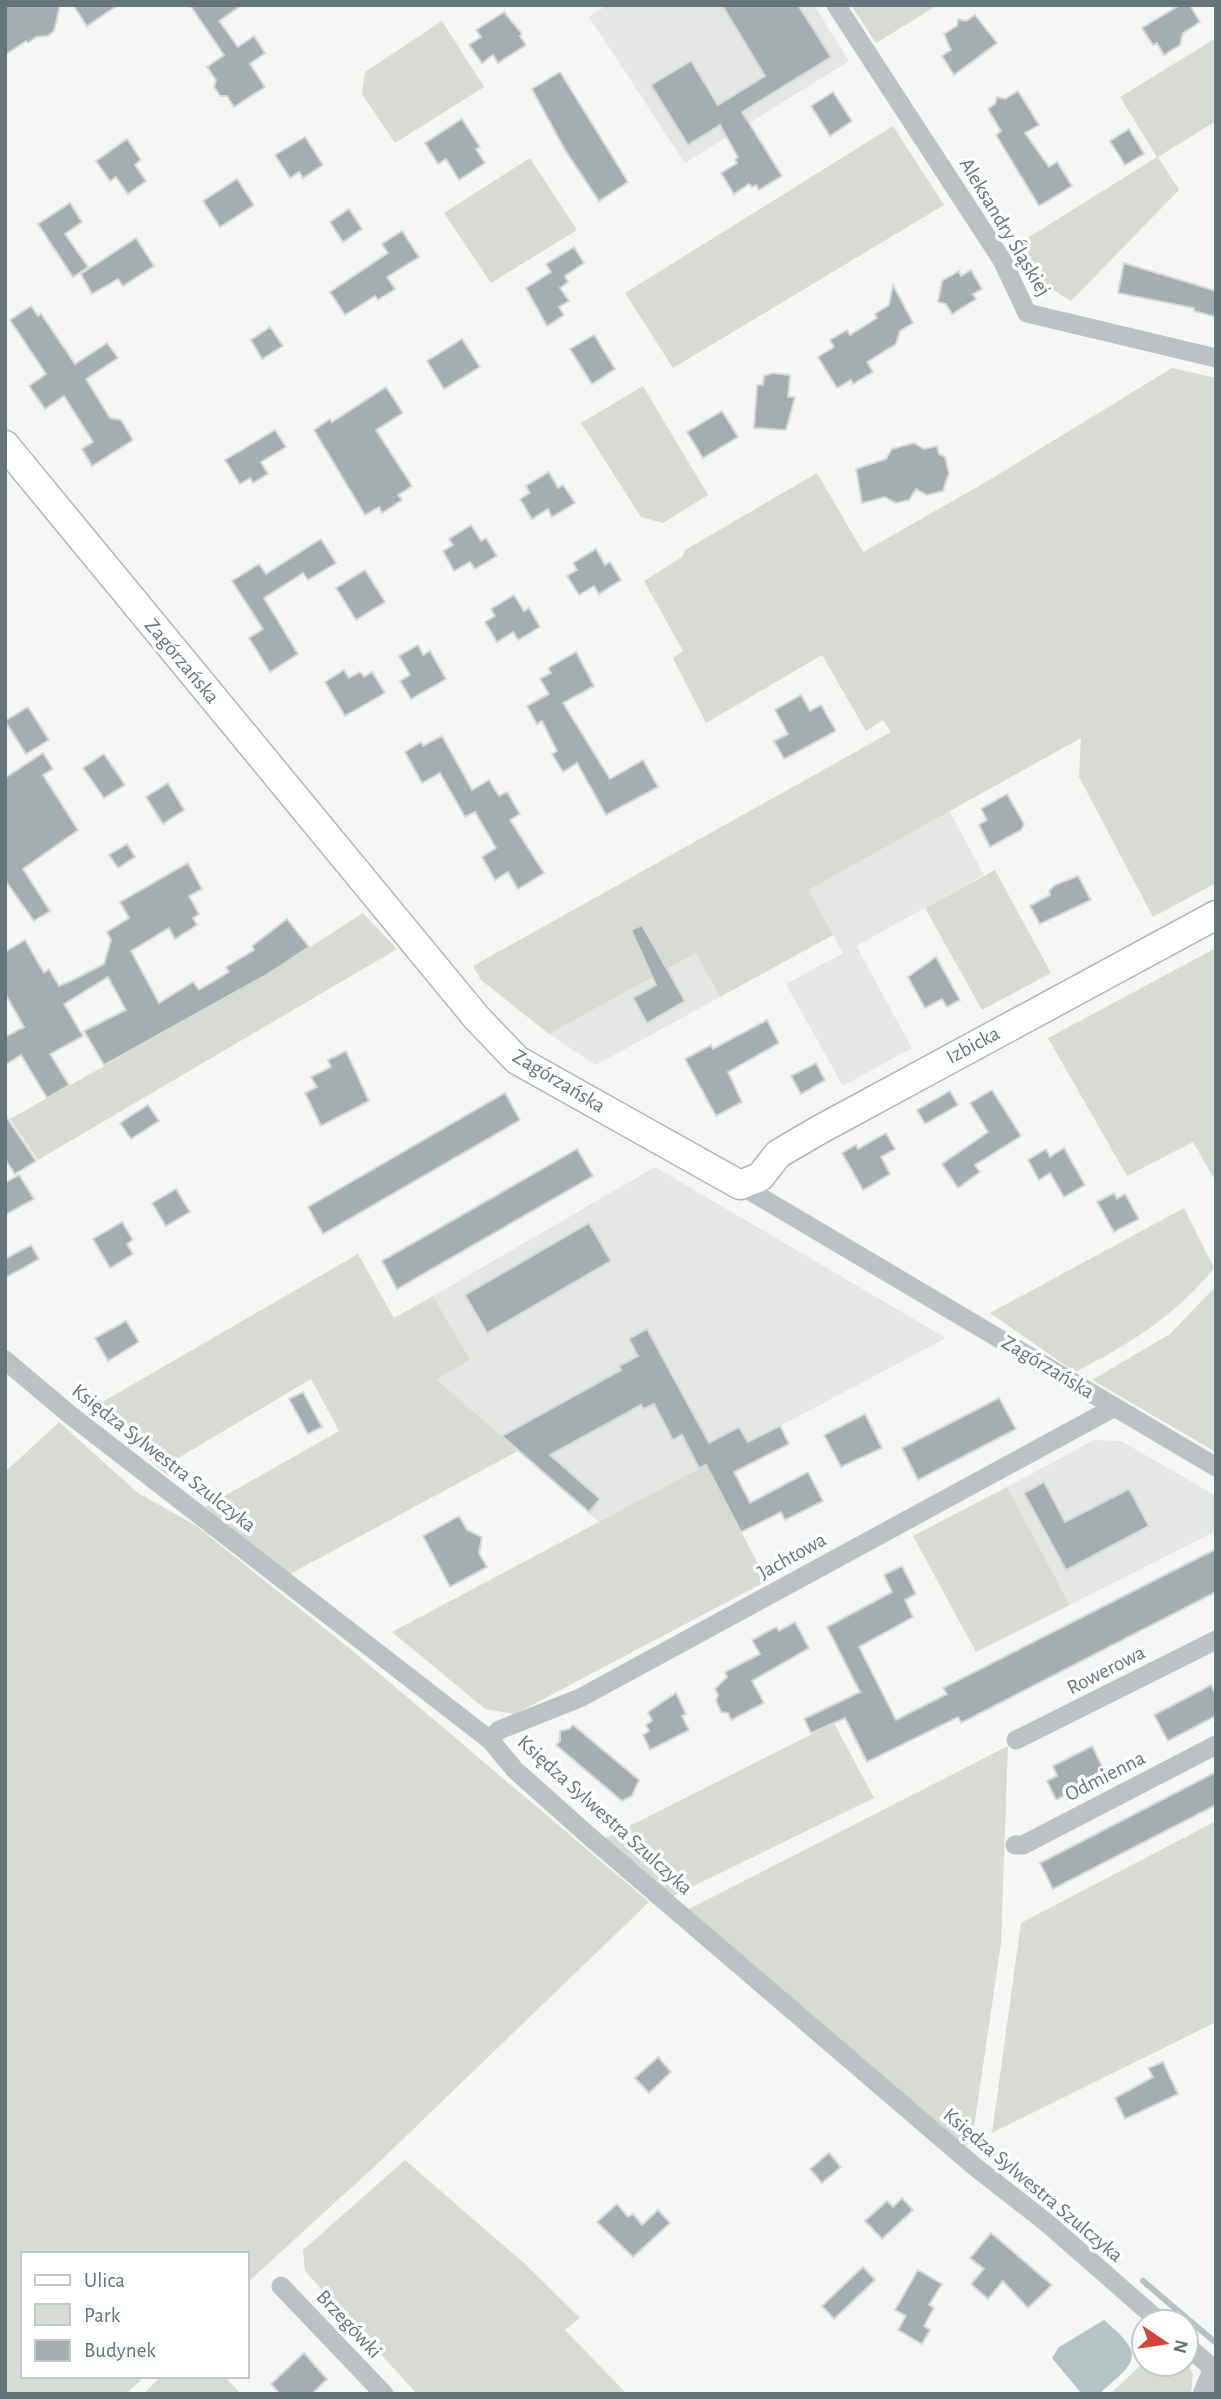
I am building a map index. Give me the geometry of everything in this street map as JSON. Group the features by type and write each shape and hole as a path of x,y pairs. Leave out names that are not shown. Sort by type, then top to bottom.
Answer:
{"street":[{"name":"Aleksandry Śląskiej","path":"836,5 1002,260 1027,313 1216,358"},
{"name":"Zagórzańska","path":"5,445 476,1017 517,1060 740,1185 1216,1467"},
{"name":"Izbicka","path":"740,1185 760,1177 778,1154 819,1130 1216,915"},
{"name":"Księdza Sylwestra Szulczyka","path":"5,1360 69,1414 490,1740 515,1770 589,1836 974,2166 1048,2223 1144,2308"},
{"name":"Jachtowa","path":"490,1740 499,1730 580,1699 1115,1407"},
{"name":"Rowerowa","path":"1016,1740 1216,1640"},
{"name":"Odmienna","path":"1015,1845 1023,1845 1216,1745"},
{"name":"Brzegówki","path":"281,2286 378,2392"},
{"path":"1200,2357 1214,2369 1202,2394"}],"shaded area":[{"path":"607,5 814,5 849,61 685,163 589,17"},
{"path":"949,811 984,875 856,946 912,1048 843,1086 786,984 843,953 807,890"},
{"path":"696,953 720,997 596,1065 549,1034"},
{"path":"655,1167 946,1338 599,1522 435,1379 470,1360 433,1296"},
{"path":"1094,1440 1121,1441 1216,1496 1216,1531 1070,1605 1007,1487"},
{"path":"1104,2320 1130,2348 1130,2363 1099,2394 1082,2394 1052,2358 1059,2347"}],"green space":[{"path":"851,5 938,5 876,43"},
{"path":"442,21 484,87 395,143 362,94 365,72"},
{"path":"1216,38 1216,121 1158,157 1179,190 1071,301 1039,278 1013,247 1157,157 1120,97"},
{"path":"893,126 944,205 673,368 625,293"},
{"path":"530,158 577,230 491,283 444,213"},
{"path":"1172,368 1216,378 1216,883 1153,917 1079,777 1081,738 808,890 833,935 720,997 696,953 549,1034 481,980 473,966 891,732 883,720 866,731 822,655 706,723 673,658 683,651 644,581 682,557 685,550 817,473 863,552 986,482"},
{"path":"643,386 708,495 663,523 641,517 581,423"},
{"path":"995,870 1051,973 982,1010 925,908"},
{"path":"363,913 397,949 38,1160 10,1119 268,974"},
{"path":"1216,948 1216,1182 1193,1142 1127,1176 1048,1038"},
{"path":"1184,1208 1214,1268 1168,1314 1133,1340 1095,1362 1075,1372 990,1313"},
{"path":"358,1254 394,1318 433,1296 470,1360 436,1379 518,1451 290,1574 205,1507 339,1431 311,1379 180,1457 167,1475 92,1408"},
{"path":"1216,1286 1216,1452 1092,1380 1170,1334"},
{"path":"59,1422 138,1493 195,1525 354,1652 649,1902 375,2166 248,2282 248,2252 21,2252 21,2378 143,2378 126,2394 5,2394 5,1472"},
{"path":"706,1465 767,1581 515,1714 485,1709 392,1632"},
{"path":"1007,1487 1070,1605 976,1652 913,1536"},
{"path":"834,1723 874,1798 671,1897 602,1840"},
{"path":"1008,1746 1001,1943 972,2141 964,2147 687,1910"},
{"path":"1216,1821 1216,2022 992,2133 1021,1923"},
{"path":"405,2160 525,2264 580,2318 565,2330 626,2393 417,2394 305,2271 303,2250"},
{"path":"1130,2375 1130,2378 1193,2378 1191,2394 1110,2394"},
{"path":"160,2378 226,2378 241,2394 143,2394"}],"building":[{"path":"5,5 60,5 54,31 48,36 36,37 28,43 26,41 5,55"},
{"path":"73,5 118,5 87,26"},
{"path":"190,5 242,5 219,21 238,47 254,36 265,53 250,64 265,87 234,107 227,96 220,96 214,87 216,80 207,67 224,55"},
{"path":"722,5 798,5 831,57 742,112 782,176 759,190 756,185 752,187 749,184 734,194 721,173 737,163 735,160 738,157 720,125 688,145 651,85 691,61 718,105 765,76"},
{"path":"1180,5 1190,5 1200,22 1183,33 1180,45 1164,55 1157,43 1153,45 1142,28"},
{"path":"504,12 522,34 520,36 526,45 498,63 493,55 482,63 469,45 481,37 476,30"},
{"path":"975,15 997,43 954,75 942,56 951,50 944,34 957,26 958,19 966,21"},
{"path":"560,72 628,182 599,201 565,150 532,89"},
{"path":"1018,91 1039,125 1025,133 1049,167 1057,162 1072,186 1039,206 996,135 1001,131 988,109 995,104 997,97 1005,99"},
{"path":"833,92 852,121 830,136 811,106"},
{"path":"462,119 480,147 476,149 485,163 459,180 446,159 438,164 425,143"},
{"path":"1129,129 1144,154 1125,165 1110,141"},
{"path":"305,137 323,165 303,178 299,172 290,178 275,155"},
{"path":"127,139 141,160 135,165 146,181 128,194 116,177 110,181 96,161"},
{"path":"237,179 254,205 220,227 203,201"},
{"path":"70,203 82,222 65,234 88,267 73,277 38,224"},
{"path":"349,209 362,229 343,242 330,222"},
{"path":"402,231 419,257 387,277 395,289 378,300 375,296 345,315 330,292 388,253 382,244"},
{"path":"136,238 154,266 123,286 118,279 92,294 81,274"},
{"path":"574,247 584,263 565,276 568,282 560,288 569,301 559,307 564,315 547,326 526,288 551,272 546,264"},
{"path":"1124,263 1216,291 1216,317 1194,311 1194,308 1118,293"},
{"path":"971,270 982,289 973,294 976,299 952,314 946,304 938,302 942,281 959,271 961,276"},
{"path":"893,285 913,323 900,331 896,344 867,362 873,372 853,384 851,380 837,388 818,357 834,347 830,340 847,330 850,335 877,318 875,314 889,305"},
{"path":"31,306 38,316 41,314 75,364 107,343 118,358 86,379 110,418 121,420 133,440 92,466 82,449 93,442 64,396 45,409 29,386 46,374 10,320"},
{"path":"270,327 283,346 262,359 251,340"},
{"path":"594,335 615,369 592,384 570,349"},
{"path":"462,339 480,367 444,389 427,361"},
{"path":"773,373 790,375 788,397 795,397 786,430 754,428 757,385 763,385 764,376"},
{"path":"386,387 403,413 376,430 412,486 398,495 402,500 382,513 379,507 365,515 314,430 330,419 332,422"},
{"path":"722,411 738,437 703,458 687,432"},
{"path":"275,430 286,447 261,462 268,474 253,483 250,478 240,484 225,460"},
{"path":"914,443 924,449 937,446 939,454 945,457 949,473 943,491 927,495 916,489 909,500 896,503 885,497 862,503 856,469 886,459 892,449"},
{"path":"549,472 558,488 563,485 575,503 552,517 548,509 532,519 520,499 530,493 526,486"},
{"path":"471,525 481,541 486,538 497,556 475,569 470,562 454,571 443,551 453,545 449,539"},
{"path":"321,539 336,563 308,580 303,573 264,598 298,654 270,672 249,638 263,629 232,581 259,564 266,574"},
{"path":"596,549 605,565 610,562 621,580 599,594 594,586 579,595 567,576 577,570 573,563"},
{"path":"365,570 385,602 356,620 336,588"},
{"path":"514,595 524,611 529,608 540,627 518,640 513,632 497,642 485,622 495,616 491,609"},
{"path":"418,645 423,655 430,651 446,679 411,699 400,681 410,675 399,656"},
{"path":"576,652 594,686 563,703 610,779 643,760 658,787 606,815 577,763 563,772 552,754 557,751 542,721 537,724 527,706 549,694 540,679 551,673 548,668"},
{"path":"344,670 349,678 360,672 364,677 372,672 385,693 345,716 325,682"},
{"path":"801,695 810,711 821,705 836,731 784,759 774,741 788,734 775,710"},
{"path":"28,707 49,740 26,754 5,721"},
{"path":"442,736 472,790 489,780 499,796 507,792 520,814 510,820 544,873 518,889 508,872 495,880 482,857 496,848 475,812 465,817 440,773 422,783 405,752 421,742 423,746"},
{"path":"43,753 53,769 43,775 78,830 23,869 50,911 34,921 5,880 5,778"},
{"path":"104,754 125,785 104,798 83,768"},
{"path":"168,783 184,810 163,824 146,797"},
{"path":"1007,794 1024,824 1021,830 990,847 979,825 987,820 981,809"},
{"path":"127,844 135,857 118,868 109,855"},
{"path":"188,863 202,889 189,896 199,914 193,918 197,925 175,939 169,928 131,951 159,1003 193,982 199,990 229,972 226,967 254,950 252,946 287,919 309,947 268,974 104,1065 84,1031 126,1010 108,977 64,1004 83,1036 50,1054 69,1085 47,1098 21,1055 5,1065 5,1037 24,1027 5,993 5,952 25,940 44,973 49,969 59,986 73,980 104,964 111,940 107,932 129,918 120,902"},
{"path":"1078,876 1091,900 1040,924 1030,906 1050,895 1049,891 1055,885"},
{"path":"642,925 685,1001 647,1023 633,998 656,985 631,930"},
{"path":"936,957 960,1000 947,1007 942,999 925,1008 908,977"},
{"path":"767,1020 779,1043 728,1072 742,1102 716,1116 685,1059 711,1045 713,1049"},
{"path":"346,1051 369,1101 321,1126 305,1093 317,1087 311,1077 331,1067 328,1060"},
{"path":"816,1063 825,1080 801,1094 791,1076"},
{"path":"992,1090 1021,1136 975,1165 980,1172 958,1188 942,1164 988,1132 970,1103"},
{"path":"950,1091 958,1105 925,1124 917,1110"},
{"path":"505,1093 520,1120 323,1234 308,1207"},
{"path":"148,1105 159,1121 131,1139 120,1123"},
{"path":"5,1115 36,1161 15,1174 5,1159"},
{"path":"886,1133 895,1149 881,1157 890,1174 863,1190 842,1153 856,1145 858,1149"},
{"path":"1064,1148 1085,1185 1064,1197 1050,1173 1039,1180 1028,1160 1046,1149 1050,1157"},
{"path":"577,1149 593,1176 397,1289 382,1261"},
{"path":"19,1175 34,1199 5,1215 5,1183"},
{"path":"176,1189 190,1212 166,1226 152,1203"},
{"path":"1114,1193 1117,1199 1125,1194 1139,1219 1114,1232 1097,1202"},
{"path":"122,1222 133,1240 127,1244 133,1254 110,1268 93,1239"},
{"path":"589,1223 611,1261 487,1333 465,1295"},
{"path":"31,1245 39,1259 5,1278 5,1259"},
{"path":"126,1321 139,1342 108,1361 95,1338"},
{"path":"647,1329 709,1443 739,1427 748,1442 780,1426 789,1444 734,1472 750,1503 808,1472 823,1501 785,1520 781,1512 741,1532 706,1465 699,1468 682,1435 673,1440 654,1404 643,1409 641,1405 550,1455 600,1499 589,1512 502,1436 621,1370 619,1366 638,1356 629,1339"},
{"path":"303,1392 322,1427 308,1434 289,1399"},
{"path":"999,1398 1016,1429 918,1480 902,1448"},
{"path":"865,1414 882,1448 841,1467 824,1435"},
{"path":"1044,1482 1065,1522 1129,1489 1149,1526 1066,1570 1024,1493"},
{"path":"459,1516 467,1530 482,1537 479,1553 487,1567 450,1587 423,1536"},
{"path":"1216,1549 1216,1592 961,1723 958,1717 867,1762 845,1718 811,1733 804,1719 860,1692 827,1627 892,1592 884,1575 902,1566 916,1594 905,1600 913,1617 859,1647 896,1720 947,1694 943,1688"},
{"path":"795,1622 809,1648 752,1681 764,1703 731,1720 728,1713 721,1712 716,1701 718,1695 715,1689 727,1677 725,1672 760,1654 752,1640 776,1627 779,1631"},
{"path":"1211,1685 1216,1695 1216,1716 1168,1741 1154,1715"},
{"path":"676,1693 686,1714 682,1716 689,1730 650,1750 643,1735 649,1731 646,1725 652,1721 648,1712"},
{"path":"573,1725 639,1780 632,1796 622,1801 556,1745 560,1741 560,1731"},
{"path":"1092,1746 1106,1774 1056,1800 1047,1781 1057,1776 1053,1766"},
{"path":"1216,1772 1216,1805 1053,1889 1040,1863"},
{"path":"658,2057 671,2072 649,2093 635,2078"},
{"path":"1163,2062 1178,2094 1125,2119 1115,2098 1153,2077 1148,2068"},
{"path":"829,2153 841,2167 822,2183 810,2169"},
{"path":"902,2198 913,2210 882,2239 865,2221 887,2201 893,2207"},
{"path":"617,2204 628,2217 633,2214 642,2225 658,2210 670,2223 633,2257 597,2222"},
{"path":"991,2233 1052,2285 1028,2308 1003,2281 988,2299 971,2284 984,2269 970,2258"},
{"path":"863,2267 875,2280 834,2319 822,2306"},
{"path":"918,2270 942,2284 929,2305 934,2308 924,2326 930,2330 922,2344 898,2330 906,2316 895,2310"},
{"path":"304,2353 327,2379 312,2394 280,2394 271,2384"}],"waterway":[{"path":"991,2150 1045,2202"},
{"path":"1061,2215 1117,2262"},
{"path":"1143,2281 1216,2343"}]}
